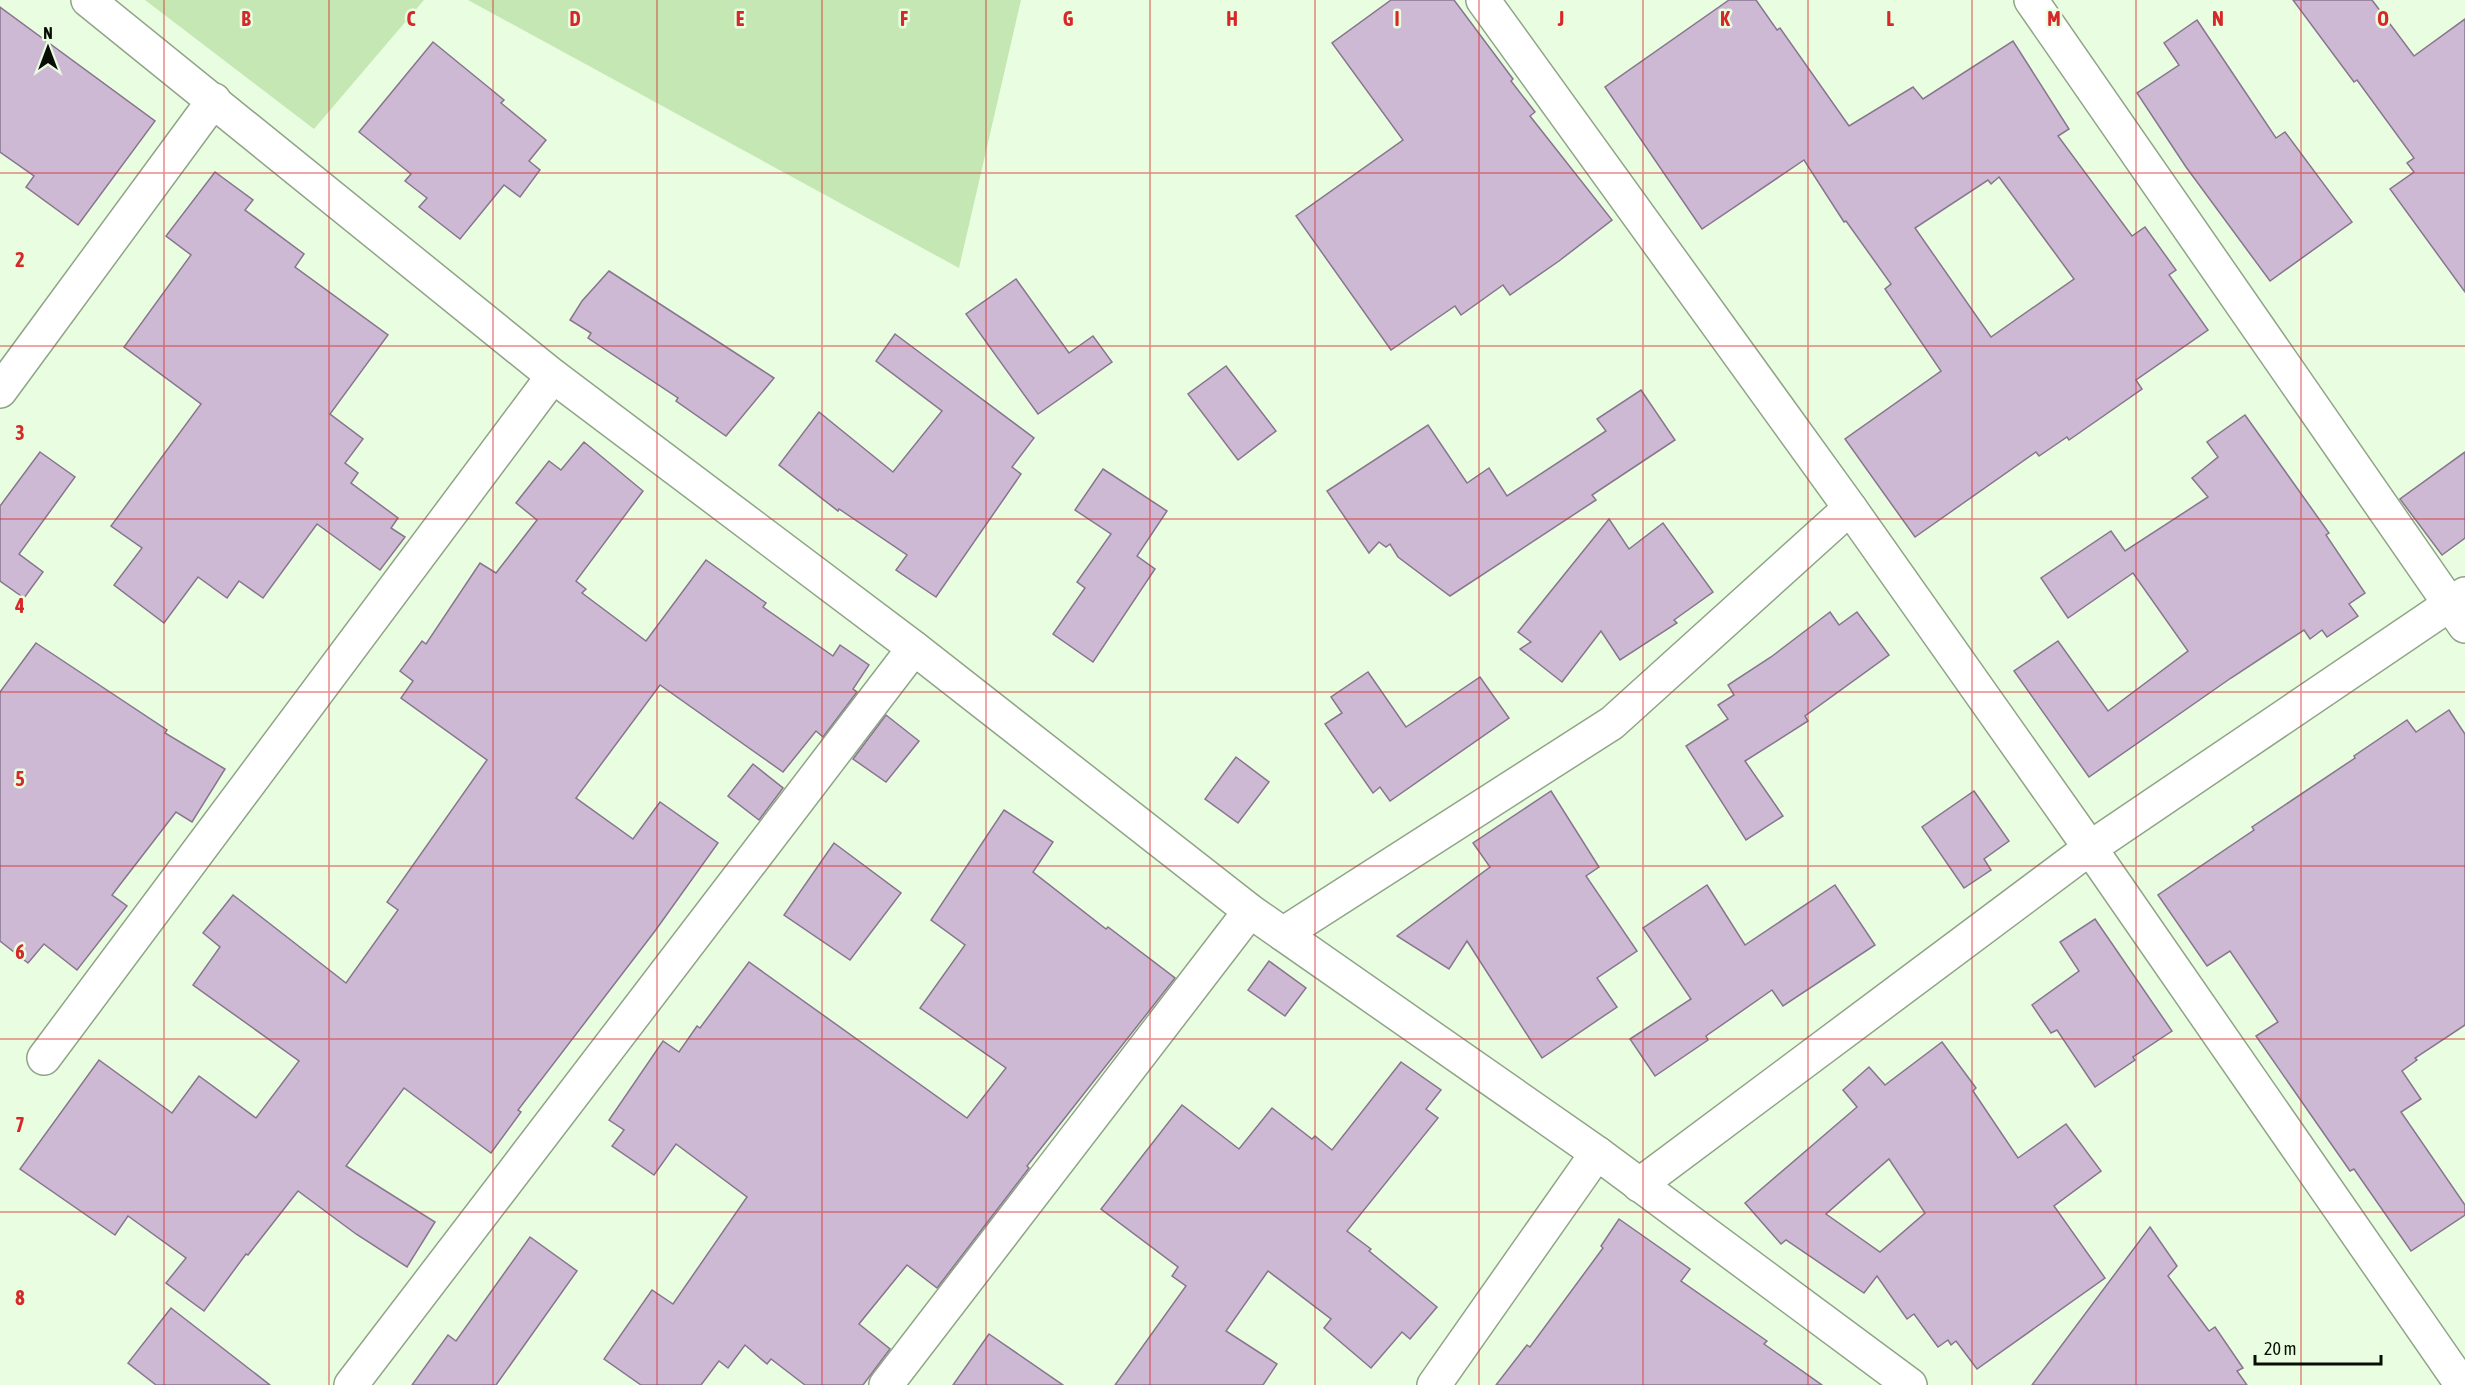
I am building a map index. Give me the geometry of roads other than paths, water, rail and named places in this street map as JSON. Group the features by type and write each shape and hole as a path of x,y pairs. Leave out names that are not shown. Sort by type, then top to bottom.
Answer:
{"street":[{"path":"88,0 553,376 914,648 1250,911 1597,1153 1910,1385"},
{"path":"1483,0 1850,508 2090,848 2462,1385"},
{"path":"1639,1185 2090,848 2460,608 2031,0"},
{"path":"0,391 214,100"},
{"path":"44,1058 553,376"},
{"path":"1283,934 1612,723 1850,508"},
{"path":"351,1385 914,648"},
{"path":"886,1385 1250,911"},
{"path":"1434,1385 1597,1153"}]}
